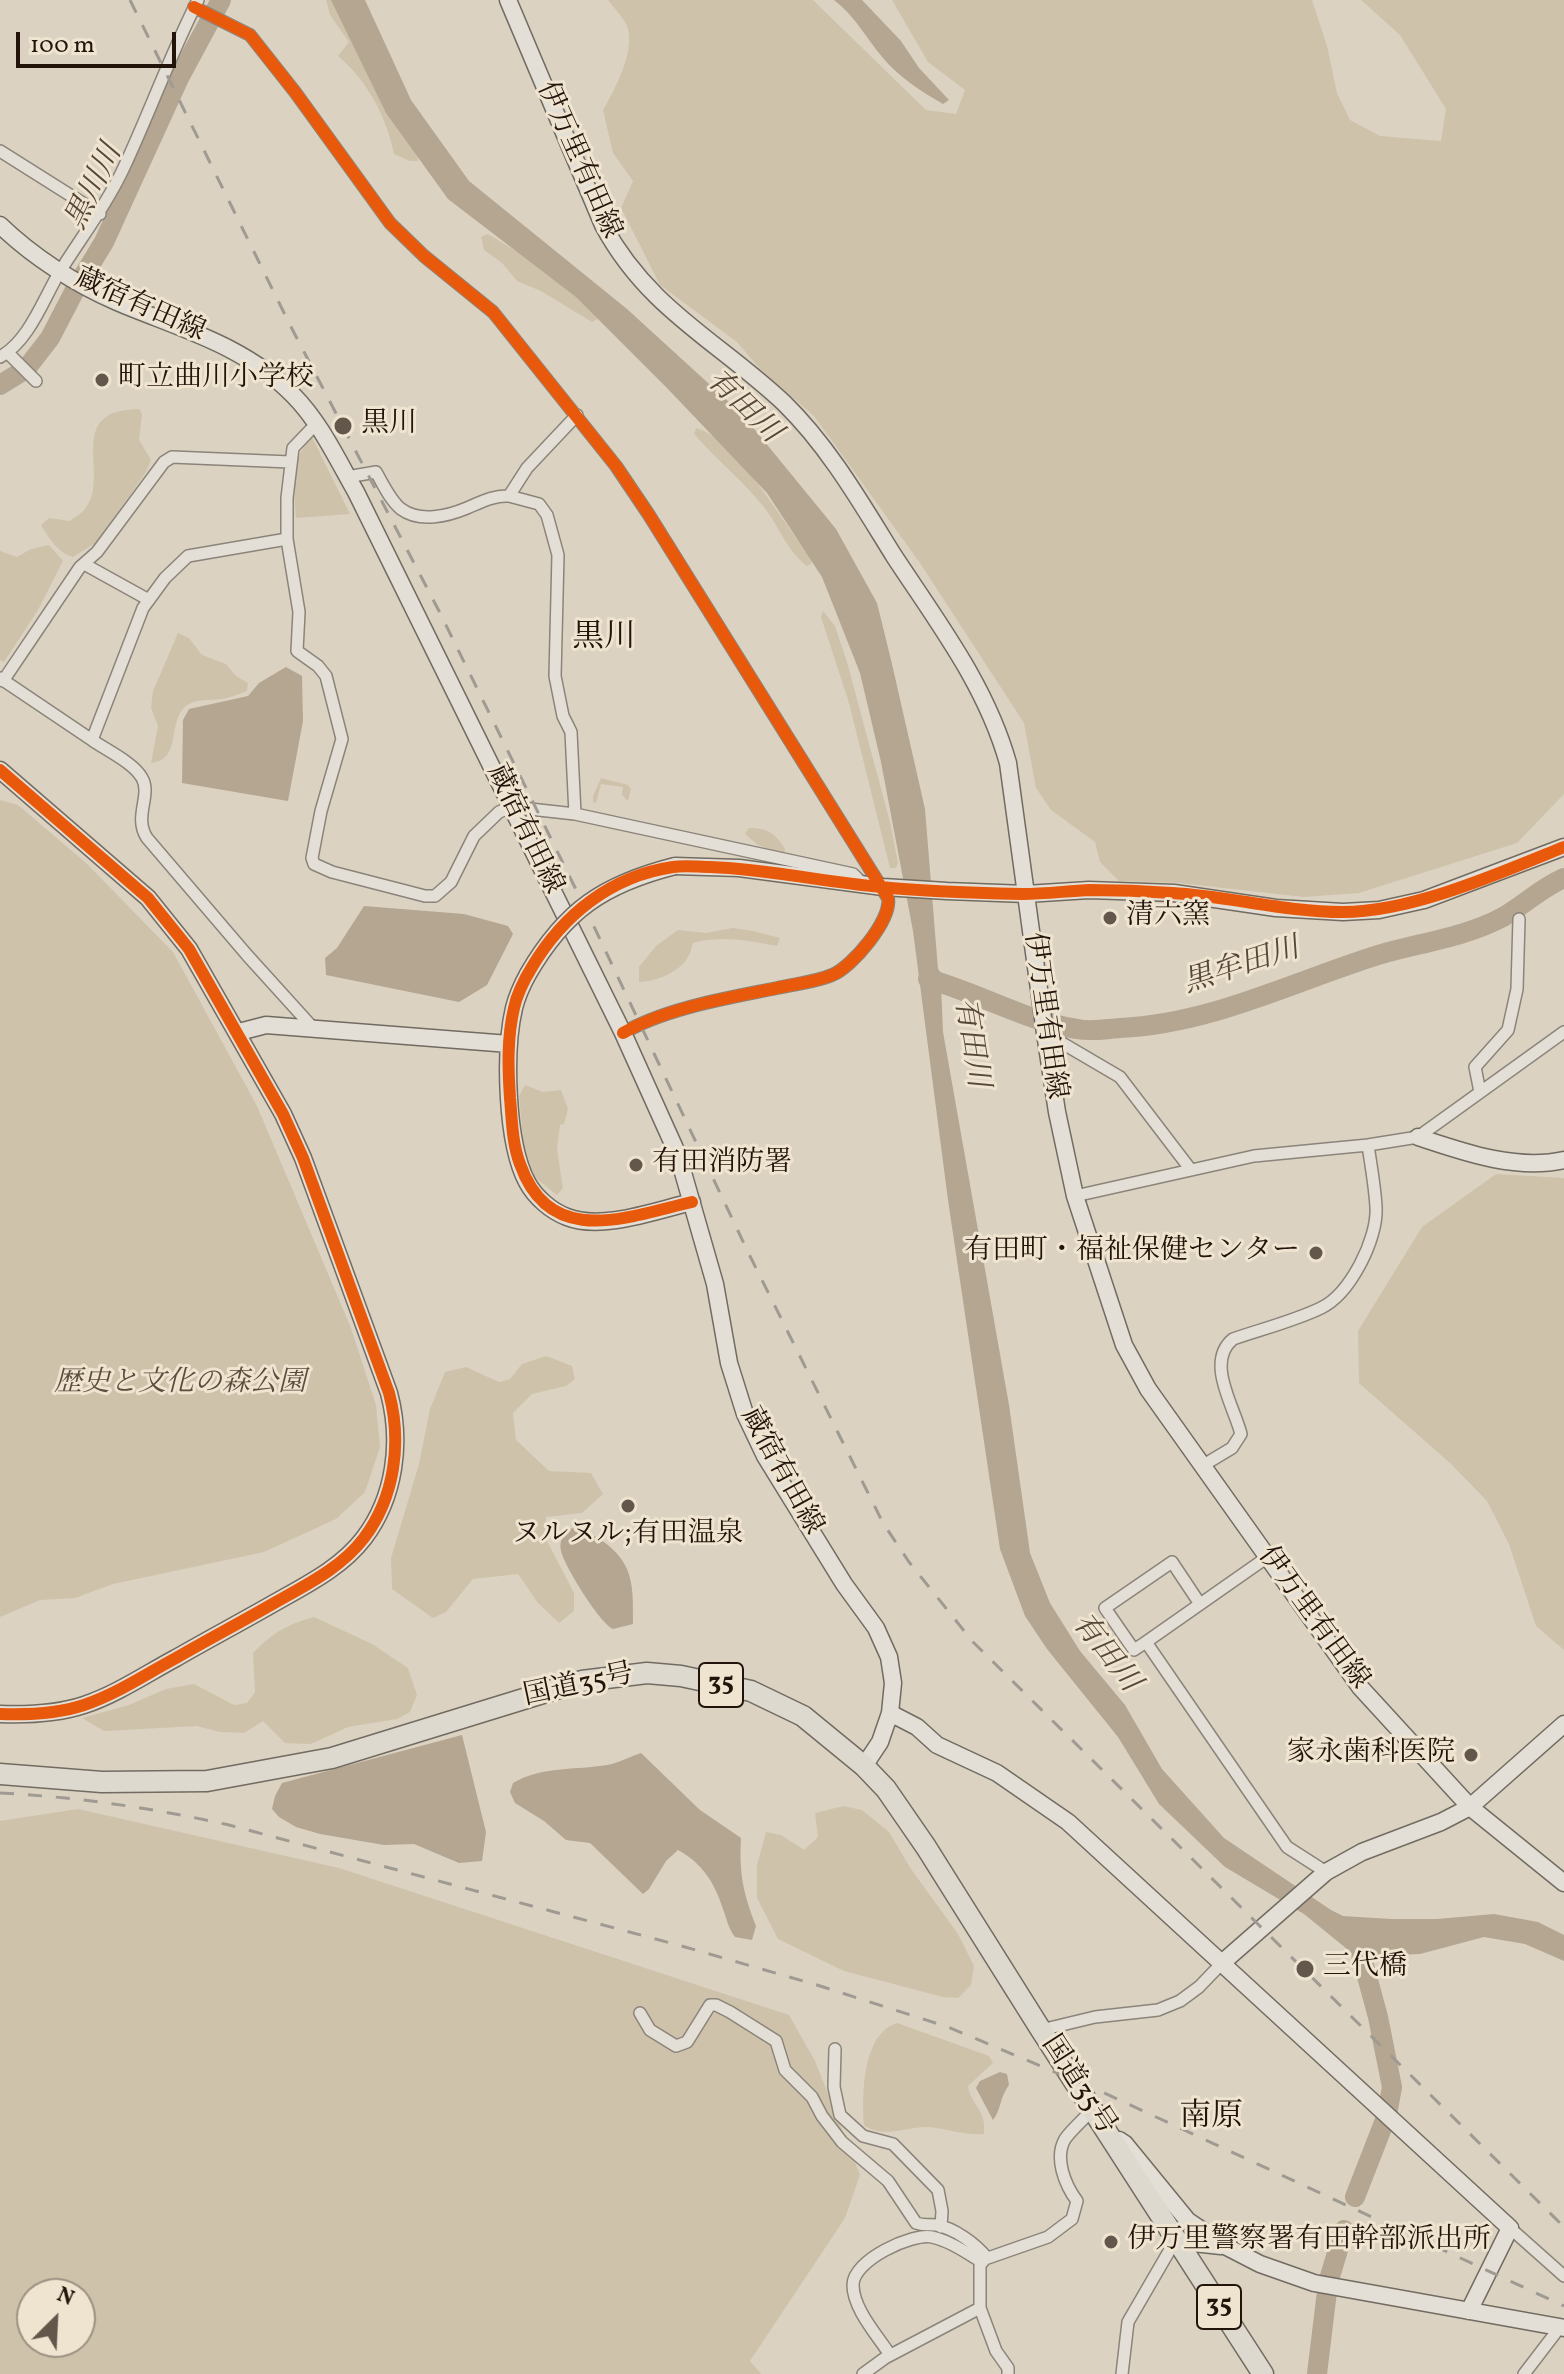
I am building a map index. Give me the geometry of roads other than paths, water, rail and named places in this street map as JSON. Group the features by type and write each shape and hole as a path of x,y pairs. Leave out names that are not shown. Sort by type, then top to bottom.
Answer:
{"highway":[{"name":"国道35号","path":"0,1774 102,1782 207,1781 332,1758 582,1681 647,1673 681,1676 751,1691 803,1716 864,1766 886,1789 926,1847 1175,2241"},
{"name":"35","path":"1175,2241 1263,2374"}],"street":[{"name":"伊万里有田線","path":"508,0 603,225 619,254 654,296 782,402 806,427 825,451 974,679 997,725 1008,763 1057,1112 1075,1196 1124,1345 1148,1389 1360,1687 1470,1807 1564,1883"},
{"path":"36,381 4,355 24,335 60,271 100,214 126,163 165,68 197,6 250,35 390,223 424,256 493,312 577,415 649,515 883,887 890,906 877,932 848,964 832,975 730,997 639,1024 623,1033"},
{"path":"0,151 100,214"},
{"name":"蔵宿有田線","path":"0,225 60,271 94,291 217,341 243,356 293,394 317,423 512,807 623,1033 678,1155 715,1284 729,1363 745,1414 765,1456 844,1584 876,1628 889,1657 893,1683 890,1713 880,1742 864,1766"},
{"path":"509,496 527,468 577,415"},
{"path":"317,423 293,448 287,539 299,612 297,651 326,676 342,739 321,811 312,858 314,864 332,872 435,896 451,882 474,836 499,812 512,807 575,814 853,874 864,885"},
{"path":"290,462 172,457 164,462 97,552 84,564 2,680 138,772 144,781 141,829 147,838 314,1029"},
{"path":"347,477 376,472 402,510 429,517 452,514 499,495 539,504 547,515 558,555 555,676 563,716 571,732 575,814"},
{"path":"92,740 129,640 149,600 165,578 188,556 287,539"},
{"path":"84,564 149,600"},
{"path":"0,770 148,898 169,921 239,1032 303,1158 389,1393 396,1418 397,1439 389,1489 377,1517 363,1539 341,1562 108,1695 64,1711 33,1715 0,1714"},
{"path":"692,1202 595,1223 569,1218 551,1209 537,1196 518,1160 509,1044 514,1006 528,974 556,931 599,894 620,883 675,866 739,868 883,887 1026,894 1089,890 1174,893 1276,908 1343,912 1379,910 1424,900 1564,847"},
{"path":"1480,1092 1475,1067 1477,1061 1508,1030 1517,989 1519,919"},
{"path":"239,1032 266,1025 509,1044"},
{"path":"1075,1196 1254,1156 1418,1137 1564,1032"},
{"path":"1045,1033 1120,1077 1191,1170"},
{"path":"1418,1137 1458,1151 1506,1161 1564,1160"},
{"path":"1202,1466 1232,1448 1241,1434 1220,1362 1224,1346 1233,1339 1323,1307 1344,1292 1356,1271 1370,1239 1377,1211 1368,1145"},
{"path":"1200,1604 1172,1562 1105,1608 1134,1650 1146,1642 1266,1558"},
{"path":"1146,1642 1287,1847 1320,1876"},
{"path":"890,1713 917,1727 937,1745 997,1773 1041,1800 1223,1962 1398,2127 1564,2276"},
{"path":"1041,2030 1095,2017 1158,2010 1190,1994 1320,1876 1362,1852 1441,1822 1470,1807 1560,1732"},
{"path":"640,2013 650,2030 676,2046 687,2042 710,2005 716,2005 764,2032 776,2041 785,2070 812,2097 842,2142 888,2181 916,2223 941,2227 980,2249 984,2260"},
{"path":"835,2049 834,2087 840,2115 863,2136 893,2144 938,2190 941,2227"},
{"path":"1008,2374 980,2308 980,2265 984,2260 1048,2237 1072,2219 1077,2201 1067,2188 1060,2152 1065,2139 1092,2110"},
{"path":"1106,2131 1125,2144 1188,2221 1260,2264 1314,2283 1562,2327 1524,2374"},
{"path":"1469,2311 1510,2228"},
{"path":"890,2355 858,2305 854,2282 864,2263 872,2256 926,2237 984,2260"},
{"path":"1122,2374 1128,2322 1175,2241 1227,2247"},
{"path":"863,2374 890,2355 980,2308"}],"waterway":[{"name":"黒川川","path":"0,385 26,369 50,338 104,242 179,78 221,0"},
{"name":"黒牟田川","path":"928,979 1020,1013 1082,1030 1153,1025 1218,1011 1375,956 1472,930 1503,917 1564,878"},
{"path":"1352,1929 1378,2017 1392,2087 1387,2115 1355,2197"},
{"path":"1317,2374 1328,2283 1344,2230"}],"railway":[{"path":"130,0 290,325 439,611 589,916 747,1250 883,1523 909,1562 973,1642 1564,2227"},
{"path":"0,1793 115,1804 229,1825 678,1945 948,2027 1100,2091 1564,2306"}],"place":[{"name":"町立曲川小学校","path":"102,380"},
{"name":"黒川","path":"343,426"},
{"name":"清六窯","path":"1110,918"},
{"name":"有田消防署","path":"636,1165"},
{"name":"有田町・福祉保健センター","path":"1316,1253"},
{"name":"ヌルヌル;有田温泉","path":"628,1506"},
{"name":"家永歯科医院","path":"1471,1755"},
{"name":"三代橋","path":"1305,1969"},
{"name":"伊万里警察署有田幹部派出所","path":"1111,2242"}],"district":[{"name":"黒川","path":"604,640"},
{"name":"南原","path":"1211,2119"}],"water label":[{"name":"有田川","path":"742,408"},
{"name":"有田川","path":"969,1043"},
{"name":"有田川","path":"1104,1654"}],"park label":[{"name":"歴史と文化の森公園","path":"180,1385"}]}
